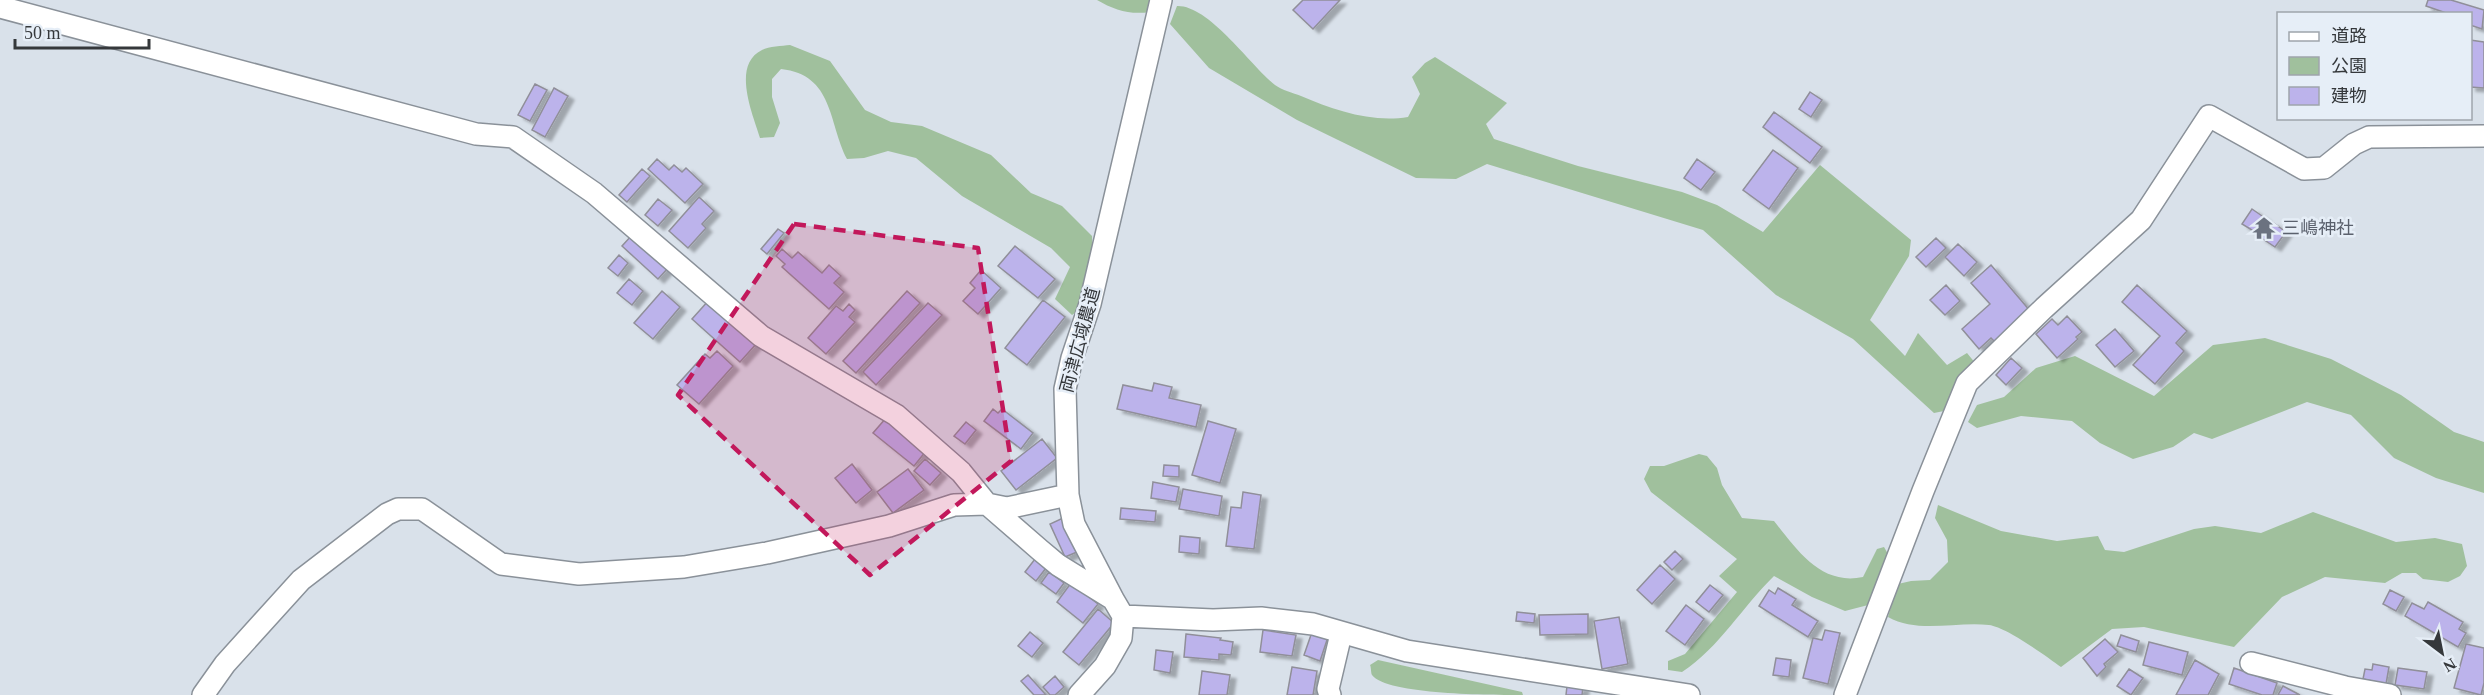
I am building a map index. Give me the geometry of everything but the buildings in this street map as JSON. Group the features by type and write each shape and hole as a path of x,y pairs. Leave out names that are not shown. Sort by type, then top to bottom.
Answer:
{"street":[{"name":"両津広域農道","path":"1118,608 1074,524 1068,495 1065,389 1072,358 1090,304 1161,0"},
{"path":"0,8 477,134 513,137 594,193 761,336 896,415 961,472 987,504 1058,565 1118,608 1213,620 1261,618 1313,624 1341,634 1407,651 1689,695"},
{"path":"1845,695 1967,383 2044,308 2141,220 2209,116 2304,170 2324,168 2354,144 2369,137 2484,136"},
{"path":"203,695 225,664 301,580 387,514 398,509 422,509 501,564 579,574 684,567 767,553 889,526 954,505 987,504 1007,508 1068,495"},
{"path":"1079,695 1105,666 1121,638 1118,608"},
{"path":"1330,695 1328,689 1341,634"},
{"path":"2251,663 2345,687 2390,695"}],"highlighted area":[{"path":"794,224 978,248 1011,461 870,575 678,395"}],"green space":[{"path":"1097,0 1152,0 1150,12 1136,13 1110,7"},
{"path":"1177,6 1189,8 1215,25 1278,87 1326,106 1367,117 1408,117 1420,94 1412,77 1425,63 1435,57 1507,103 1486,124 1494,139 1578,166 1682,192 1717,205 1763,232 1820,165 1911,240 1909,256 1870,320 1905,356 1918,333 1947,365 1967,353 1976,364 1944,411 1934,413 1853,339 1776,295 1703,230 1487,164 1456,179 1416,178 1297,120 1209,68 1170,24"},
{"path":"790,45 830,61 865,110 891,122 922,126 991,155 1031,193 1062,206 1092,236 1093,257 1079,310 1072,315 1055,299 1070,267 1051,248 962,196 916,158 888,151 864,158 847,159 827,102 811,80 798,73 781,69 772,79 772,97 780,123 774,137 760,138 749,104 746,78 748,67 753,57 762,50"},
{"path":"2265,338 2331,359 2401,395 2454,432 2484,442 2484,493 2436,478 2394,458 2351,415 2307,402 2212,439 2194,433 2173,447 2133,459 2100,443 2072,421 2021,416 1977,428 1968,422 1977,405 2004,397 2036,368 2075,356 2154,396 2213,345"},
{"path":"1699,454 1707,456 1717,468 1722,485 1742,518 1774,521 1801,554 1822,571 1848,578 1863,577 1877,549 1884,547 1888,554 1872,604 1845,611 1812,597 1774,576 1696,662 1682,672 1668,670 1668,661 1685,654 1737,592 1719,576 1737,559 1651,492 1644,479 1650,466 1664,466"},
{"path":"1938,505 2001,531 2057,541 2098,536 2105,550 2124,552 2194,529 2215,526 2261,533 2313,512 2396,542 2435,538 2462,544 2467,566 2460,576 2448,582 2423,579 2416,573 2402,573 2385,583 2325,577 2282,597 2234,647 2144,627 2112,629 2061,667 2026,643 1996,627 1977,624 1912,625 1888,617 1898,584 1930,580 1948,562 1947,540 1935,518"},
{"path":"1378,660 1522,692 1523,695 1489,695 1397,687 1381,682 1372,675 1370,665"}],"place":[{"name":"三嶋神社","path":"2264,228"}]}
